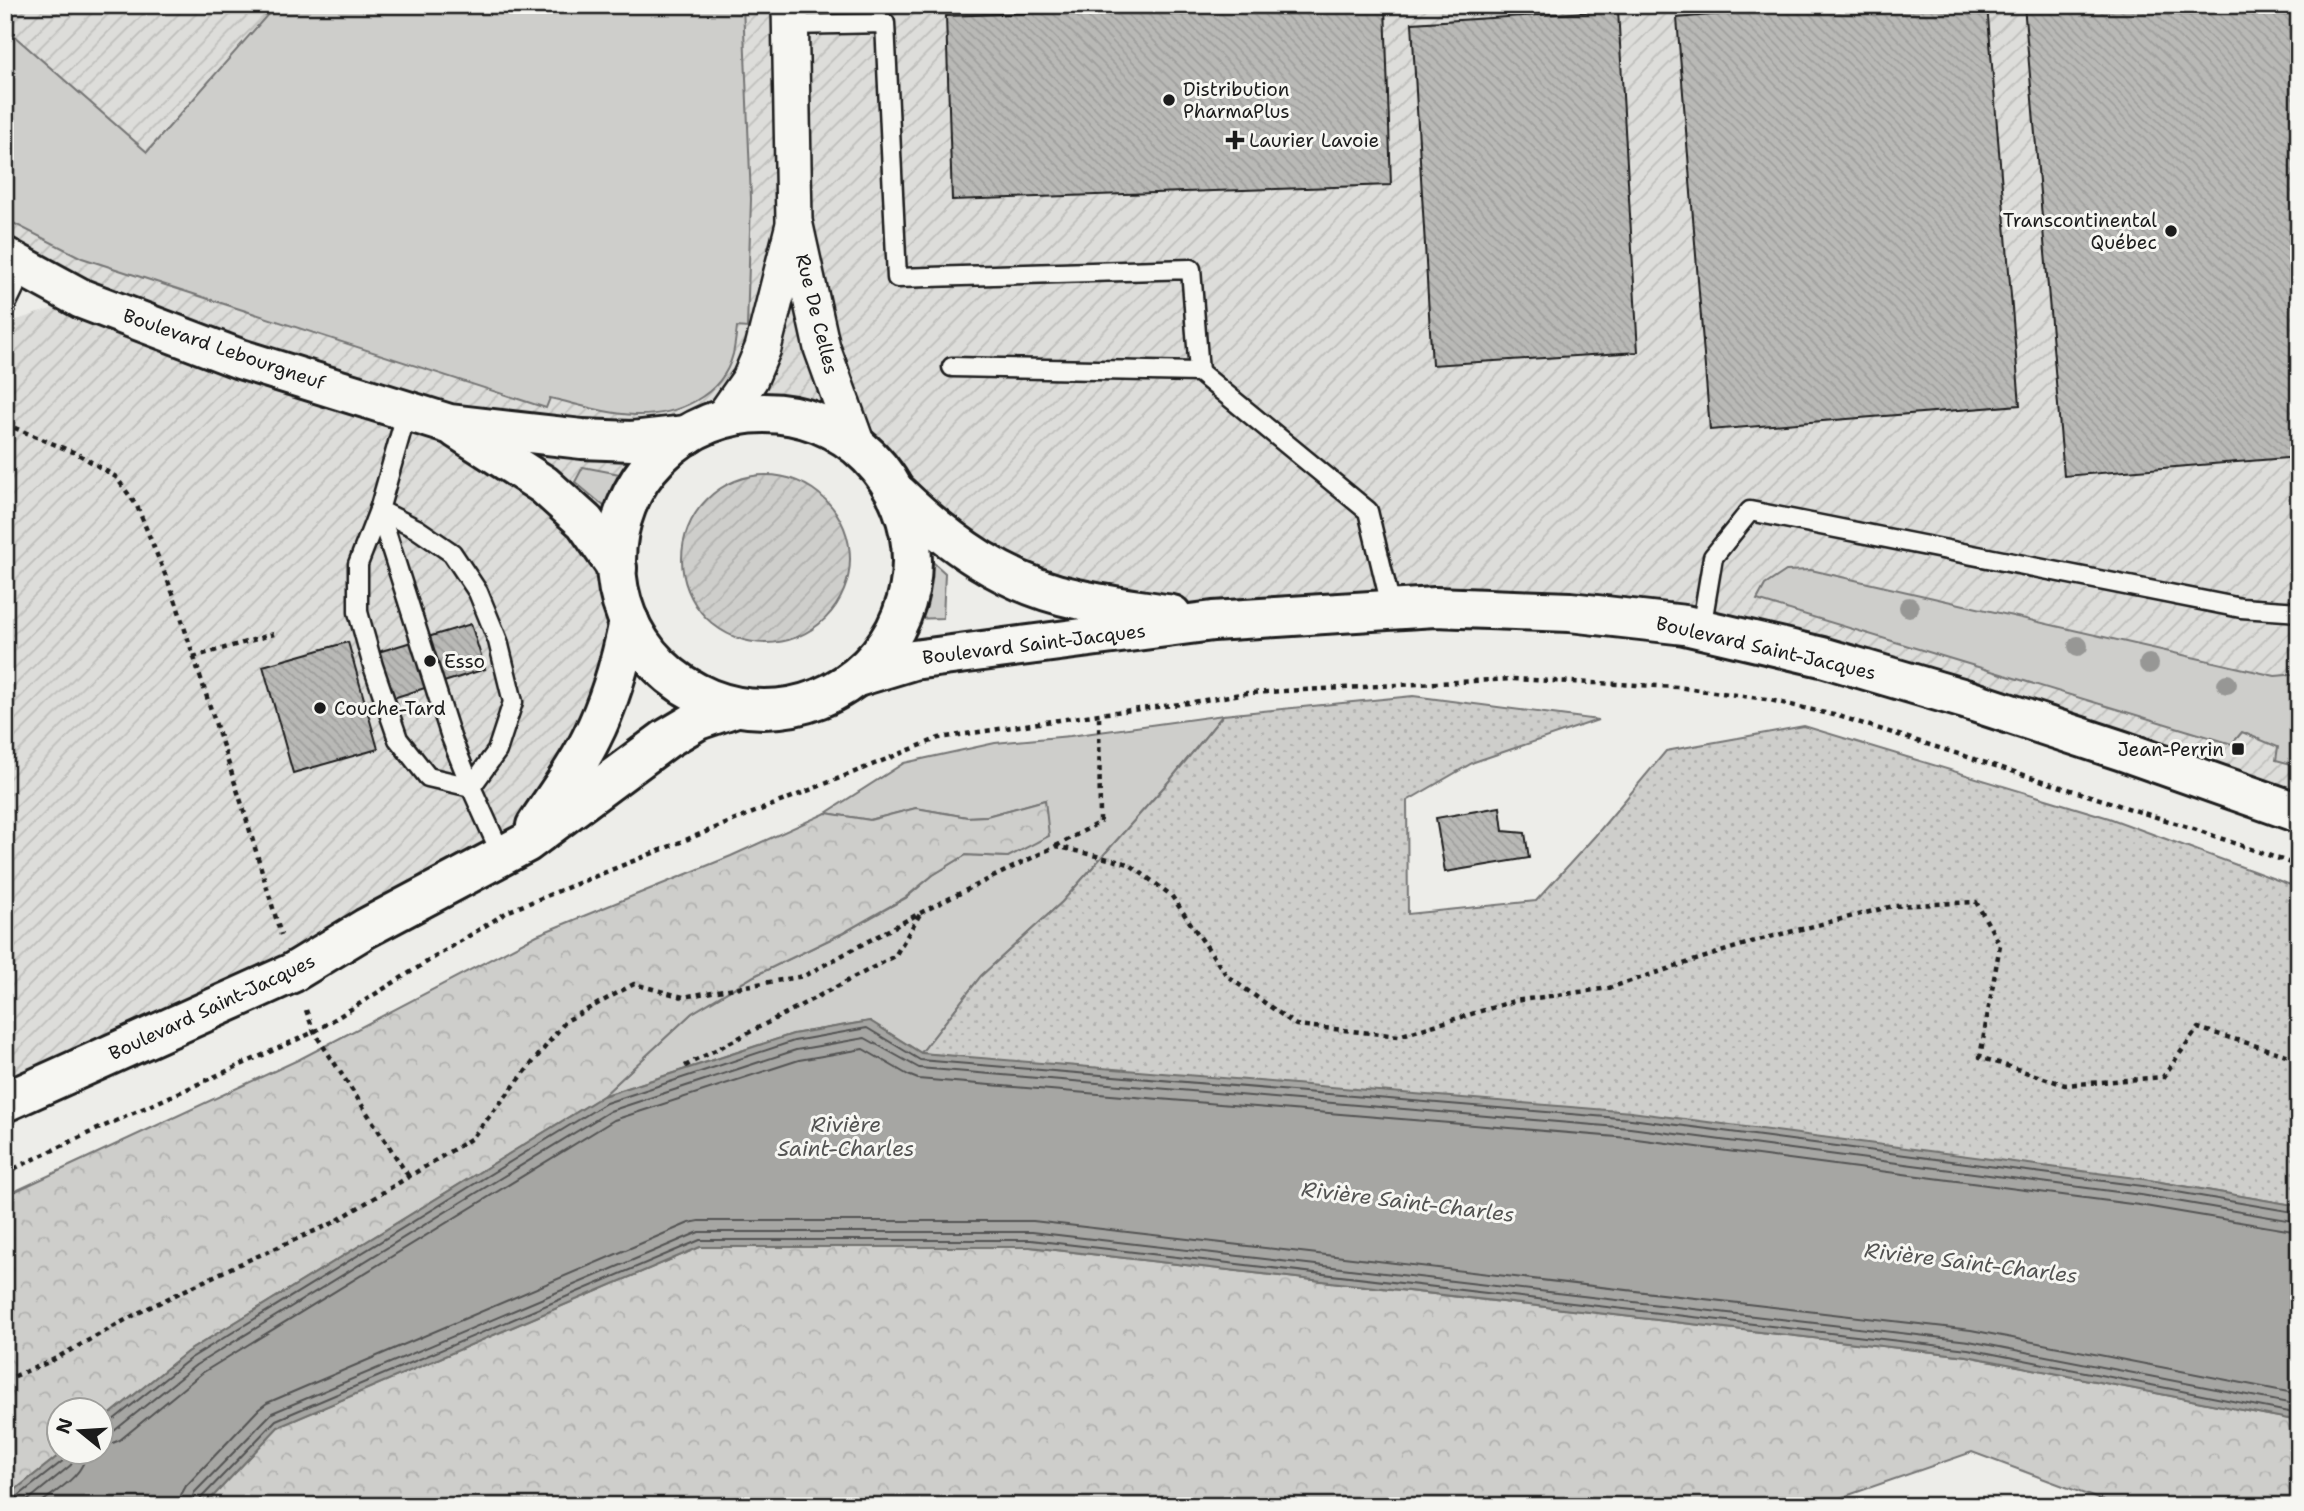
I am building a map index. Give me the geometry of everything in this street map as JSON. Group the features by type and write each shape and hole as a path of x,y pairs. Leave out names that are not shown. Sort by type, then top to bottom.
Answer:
{"main road":[{"name":"Boulevard Lebourgneuf","path":"15,263 82,299 240,359 449,424 582,439 632,441 687,435"},
{"path":"754,413 779,413 805,418 829,427 873,459 895,491 909,529 912,570 904,611 885,648 857,677 820,699 778,709 736,707 702,696 672,678 647,652 621,601 617,568 619,532 627,508 644,475 661,455 687,435 722,419 754,413"},
{"name":"Boulevard Lebourgneuf","path":"449,424 544,485 585,522 617,568"},
{"name":"Boulevard Saint-Jacques","path":"895,491 925,521 975,558 1022,582 1074,599 1213,621"},
{"name":"Boulevard Saint-Jacques","path":"857,677 913,660 1213,621 1435,607 1570,612 1685,625 1822,657 1965,699 2299,813"},
{"name":"Boulevard Saint-Jacques","path":"514,850 591,741 610,694 629,621"},
{"name":"Boulevard Saint-Jacques","path":"5,1102 292,973 366,928 514,850 666,739 698,720 736,707"}],"street":[{"name":"Rue De Celles","path":"790,15 794,221 822,348 856,445"},
{"name":"Rue De Celles","path":"722,419 750,379 763,348 794,221"}],"lane":[{"path":"790,15 886,23 897,278 1191,270 1199,372"},
{"path":"5,307 15,263"},
{"path":"952,367 1199,372 1368,511 1392,610"},
{"path":"407,411 379,510 358,564 358,611 398,739 428,777 471,787"},
{"path":"379,510 417,529 452,553 478,592 498,641 513,702 497,751 471,787"},
{"path":"379,510 451,737 471,787 514,850"},
{"path":"1701,629 1713,557 1750,511 2241,608 2299,612"}],"path":[{"path":"5,424 78,454 116,477 137,506 174,596 244,811 292,973"},
{"path":"193,657 274,634"},
{"path":"5,1174 89,1133 314,1032 509,911 939,738 1247,693 1513,679 1677,687 1766,699 1842,717 2200,831 2299,866"},
{"path":"5,1380 49,1362 152,1306 235,1266 333,1223 472,1138 566,1021 634,984 683,997 804,976 1100,822 1099,714"},
{"path":"1056,846 1129,864 1171,895 1227,976 1296,1025 1399,1035 1514,1001 1609,988 1758,940 1893,906 1976,902 2000,945 1980,1058 2064,1085 2163,1077 2198,1028 2299,1059"},
{"path":"685,1066 895,956 920,914"},
{"path":"314,1032 409,1177"}],"shaded area":[{"path":"5,5 2299,5 2299,813 1685,625 1213,621 1075,599 895,491 873,459 829,427 805,418 779,413 754,413 703,426 661,455 644,475 627,507 619,532 617,568 621,601 629,621 526,843 5,1102 5,324 81,299 5,258"}],"green space":[{"path":"276,5 743,5 751,199 747,328 737,327 733,354 719,382 695,401 666,412 635,415 613,413 550,398 546,408 82,258 5,219 5,28 147,152"},
{"path":"583,467 630,476 611,512 575,482"},
{"path":"766,475 798,481 825,500 844,527 850,559 844,591 825,618 798,637 766,643 734,637 707,618 688,591 682,559 688,527 707,500 734,481"},
{"path":"924,554 945,573 943,618 910,619 916,602"},
{"path":"1811,570 2275,676 2299,674 2299,766 2276,760 2278,747 2242,732 2232,744 1757,600 1765,585 1786,571"},
{"path":"1413,696 1598,720 1474,762 1407,801 1408,914 1536,901 1666,751 1804,726 2109,818 2299,888 2299,1206 2143,1179 921,1053 981,976 1062,902 1171,779 1223,715"},
{"path":"1223,715 1171,779 1062,902 981,976 921,1053 870,1021 793,1034 603,1096 692,1013 754,976 841,934 906,898 933,875 966,855 1008,857 1045,800 987,816 967,817 916,808 870,820 826,813 904,763 995,743 1070,736"},
{"path":"1045,800 1049,836 1008,857 966,855 933,875 906,897 841,934 754,976 692,1013 603,1096 187,1352 116,1410 116,1396 46,1396 46,1465 5,1498 5,1196 300,1059 537,935 731,856 826,813 870,820 916,808 967,817 987,816"},
{"path":"700,1247 1030,1247 1967,1356 2299,1421 2299,1506 2117,1506 1972,1452 1817,1506 204,1506 278,1427"}],"water":[{"name":"Rivière Saint-Charles","path":"870,1021 921,1053 1631,1112 2143,1179 2299,1206 2299,1421 1967,1356 1030,1247 700,1247 278,1427 204,1506 5,1506 5,1498 46,1465 116,1466 116,1410 187,1352 603,1096 793,1034"}],"building":[{"name":"Distribution PharmaPlus","path":"1246,5 1385,5 1391,185 952,200 946,16"},
{"path":"1823,5 1987,5 2020,405 1710,430 1677,18"},
{"name":"Transcontinental Québec","path":"2024,5 2299,5 2299,457 2064,476"},
{"path":"1618,10 1638,352 1432,365 1412,23"},
{"name":"Esso","path":"471,624 485,669 390,699 375,653"},
{"name":"Couche-Tard","path":"348,642 378,749 293,773 263,666"},
{"path":"1500,807 1503,831 1525,833 1529,858 1445,872 1436,818"}],"place":[{"name":"Distribution PharmaPlus","path":"1169,100"},
{"name":"Laurier Lavoie","path":"1235,140"},
{"name":"Transcontinental Québec","path":"2171,231"},
{"name":"Esso","path":"430,661"},
{"name":"Couche-Tard","path":"320,708"},
{"name":"Jean-Perrin","path":"2238,749"}]}
